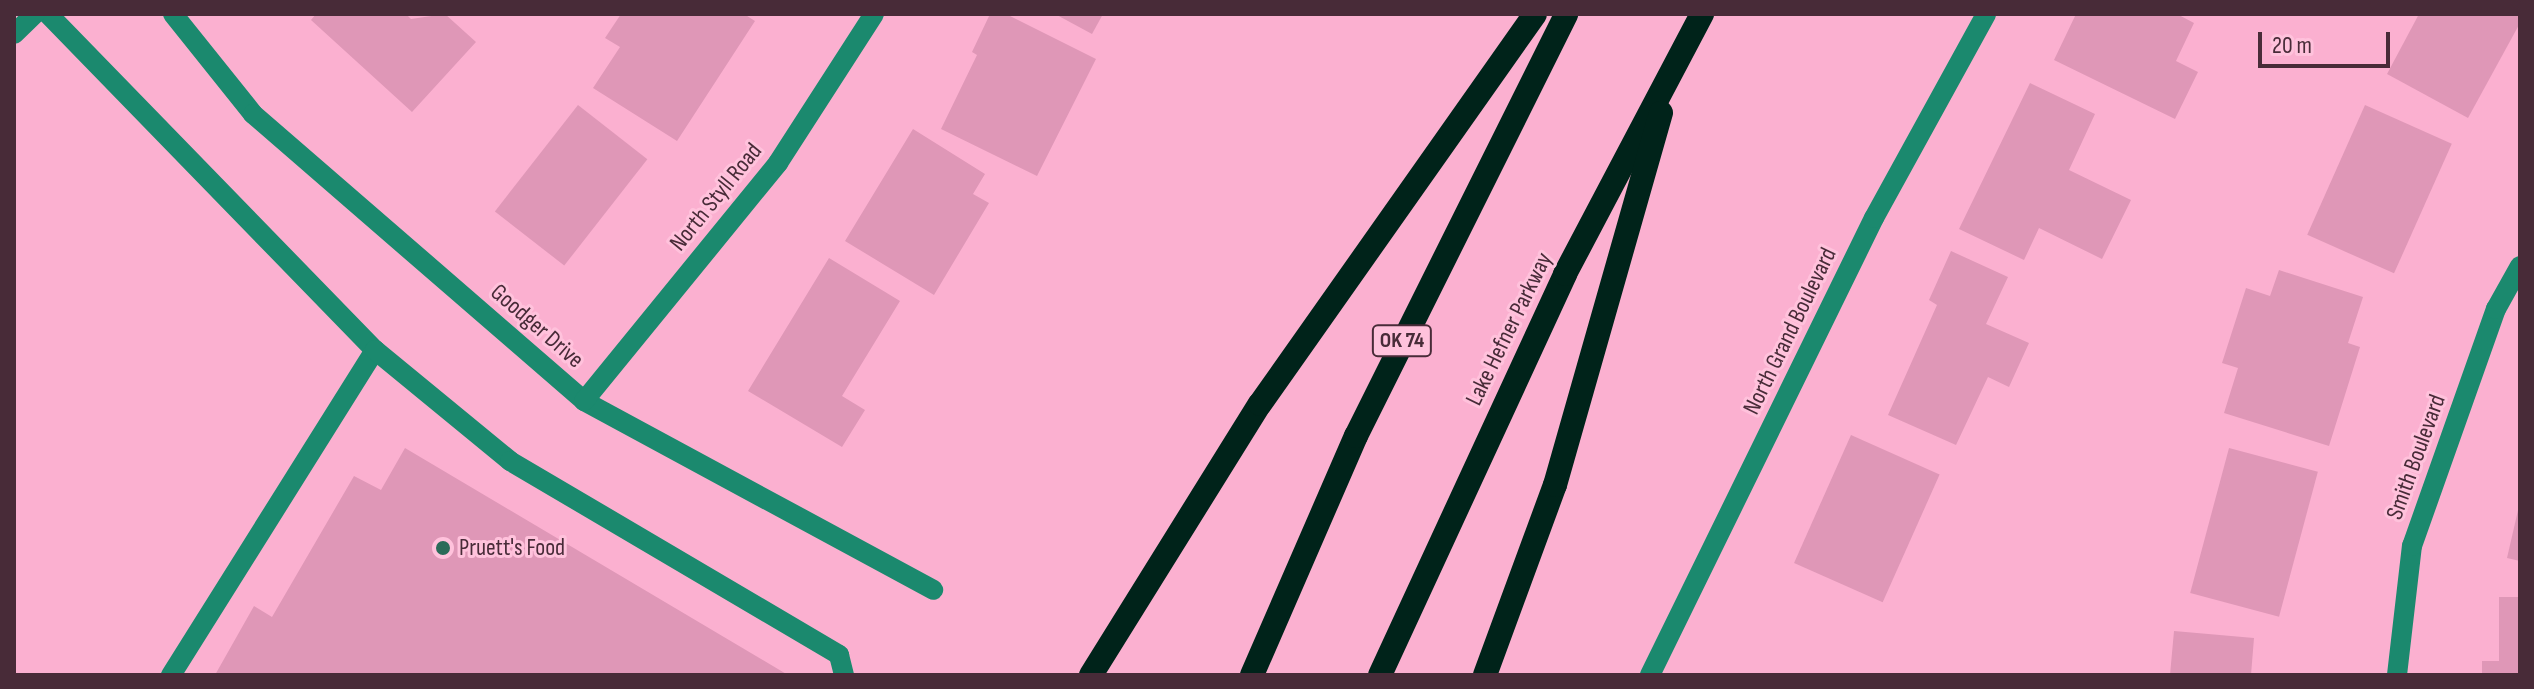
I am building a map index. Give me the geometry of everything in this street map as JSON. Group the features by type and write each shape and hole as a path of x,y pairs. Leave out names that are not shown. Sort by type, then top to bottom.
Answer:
{"highway":[{"path":"1091,675 1260,404 1535,14"},
{"name":"OK 74","path":"1252,675 1356,436 1566,14"},
{"name":"Lake Hefner Parkway","path":"1380,675 1565,274 1675,60 1702,14"},
{"path":"1485,675 1555,485 1675,60"}],"street":[{"path":"14,34 35,14"},
{"path":"48,14 375,350 510,461 839,655 844,675"},
{"name":"Goodger Drive","path":"173,14 253,114 584,401 933,590"},
{"name":"North Styll Road","path":"584,401 778,163 874,14"},
{"name":"North Grand Boulevard","path":"1650,675 1874,218 1986,14"},
{"name":"Smith Boulevard","path":"2397,675 2412,546 2496,309 2520,266"},
{"path":"171,675 375,350"}],"building":[{"path":"316,14 406,14 411,19 445,14 476,42 412,112 311,20"},
{"path":"621,14 744,14 755,21 677,141 593,88 620,47 605,38"},
{"path":"990,14 1006,14 1096,59 1037,176 941,129 977,55 972,52"},
{"path":"1055,14 1103,14 1092,34"},
{"path":"2076,14 2177,14 2194,23 2176,61 2198,72 2175,119 2054,60"},
{"path":"2419,14 2520,14 2520,23 2468,118 2387,74"},
{"path":"2030,83 2095,114 2069,170 2131,200 2102,259 2039,228 2024,260 1959,229"},
{"path":"578,105 647,159 564,266 495,211"},
{"path":"2365,105 2452,144 2394,273 2307,235"},
{"path":"913,129 985,174 973,194 989,203 934,295 845,241"},
{"path":"1951,251 2008,277 1986,324 2029,343 2009,387 1988,377 1956,445 1888,415 1937,305 1929,300"},
{"path":"829,258 900,301 842,396 865,410 842,447 748,391"},
{"path":"2279,270 2363,297 2348,343 2360,347 2329,446 2224,413 2238,368 2222,363 2246,288 2270,296"},
{"path":"1851,435 1940,474 1883,602 1794,563"},
{"name":"Pruett's Food","path":"405,448 788,675 215,675 254,606 272,617 354,476 381,490"},
{"path":"2229,448 2318,472 2279,617 2190,593"},
{"path":"2520,506 2520,561 2507,558"},
{"path":"2499,597 2520,597 2520,675 2482,675 2482,661 2499,661"},
{"path":"2174,631 2254,638 2251,675 2170,675"}],"place":[{"name":"Pruett's Food","path":"443,548"}]}
